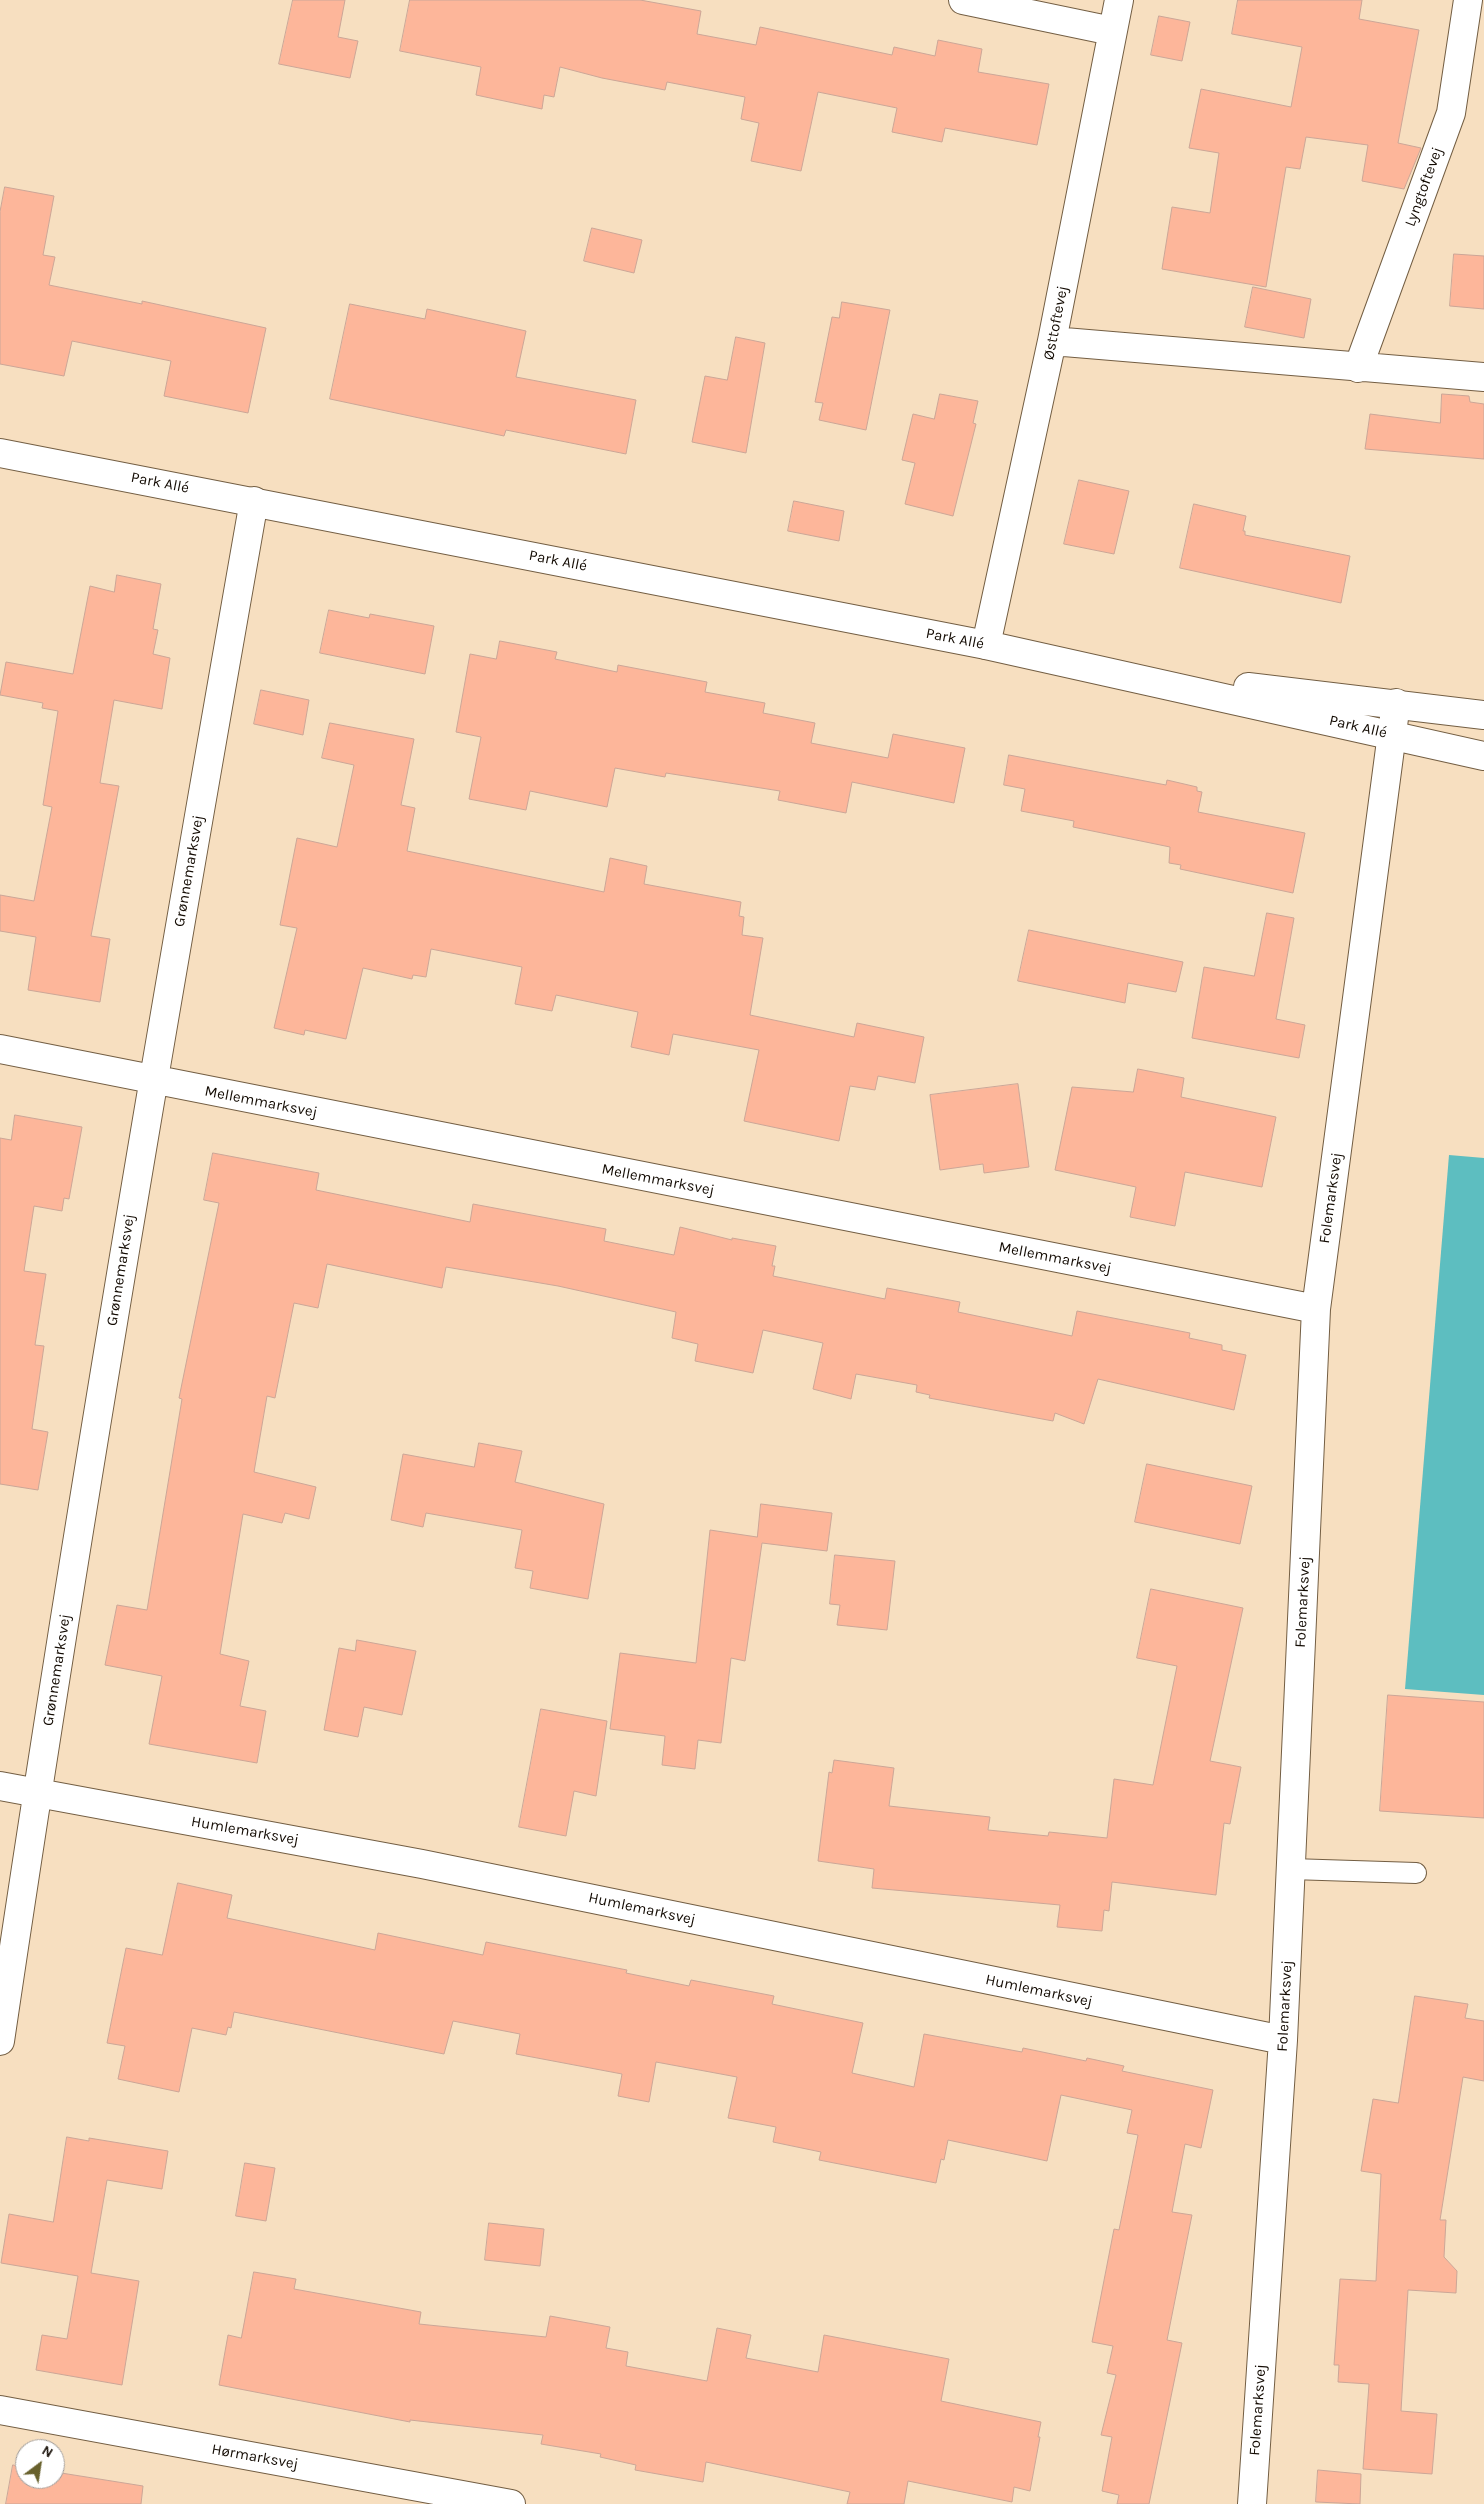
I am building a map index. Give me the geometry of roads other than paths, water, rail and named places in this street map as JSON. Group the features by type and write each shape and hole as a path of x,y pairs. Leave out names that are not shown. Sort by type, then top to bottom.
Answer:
{"street":[{"path":"964,0 1112,31"},
{"name":"Østtoftevej","path":"986,645 1052,342 1119,0"},
{"name":"Lyngtoftevej","path":"1358,368 1451,113 1468,0"},
{"path":"1052,342 1484,377"},
{"name":"Park Allé","path":"0,453 986,645 1484,756"},
{"name":"Grønnemarksvej","path":"0,2041 36,1793 152,1080 254,501"},
{"name":"Park Allé","path":"1114,672 1484,715"},
{"name":"Folemarksvej","path":"1252,2504 1283,2040 1316,1309 1396,704"},
{"name":"Mellemmarksvej","path":"0,1048 152,1080 1316,1309"},
{"name":"Humlemarksvej","path":"0,1786 432,1866 1283,2040"},
{"name":"Hørmarksvej","path":"0,2410 511,2504"}],"lane":[{"path":"1291,1869 1416,1873"}],"water":[{"path":"1449,1155 1484,1158 1484,1695 1405,1689"}]}
